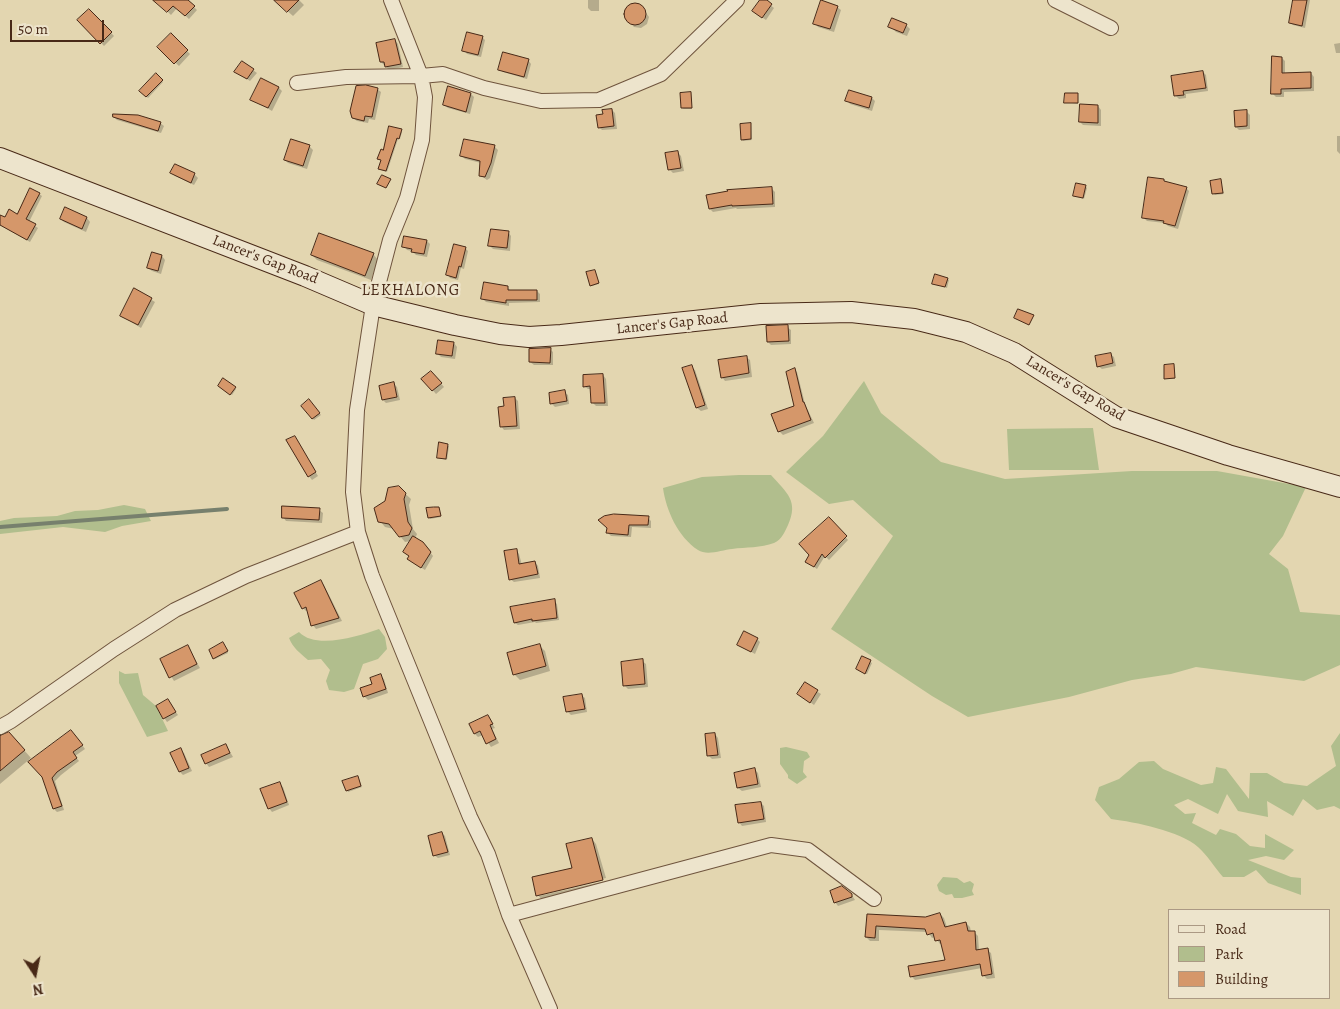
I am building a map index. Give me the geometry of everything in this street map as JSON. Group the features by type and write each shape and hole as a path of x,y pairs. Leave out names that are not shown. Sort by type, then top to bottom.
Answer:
{"main road":[{"name":"Lancer's Gap Road","path":"0,158 305,276 373,305 455,326 500,334 529,337 570,334 761,314 851,312 914,319 966,332 1014,352 1116,417 1228,455 1340,487"}],"street":[{"path":"392,0 420,76 424,97 422,140 407,198 390,240 373,305 357,410 353,492 358,532 372,578 470,817 488,854 509,915 550,1009"},
{"path":"296,83 346,77 444,74 484,88 541,101 600,100 661,74 737,0"},
{"path":"1055,0 1111,28"},
{"path":"0,727 118,646 175,610 246,576 358,532"},
{"path":"509,915 771,845 808,850 874,899"}],"green space":[{"path":"864,381 881,413 941,462 1005,479 1132,471 1217,471 1306,487 1283,536 1269,554 1288,569 1300,612 1340,615 1340,665 1304,681 1196,667 1171,674 1132,680 1069,697 968,717 932,696 831,629 893,536 853,500 829,504 786,472 823,436"},
{"path":"1093,428 1099,470 1009,470 1007,429"},
{"path":"771,475 786,492 792,503 792,510 784,533 774,543 764,546 710,553 698,550 685,538 674,522 663,488 702,477"},
{"path":"124,505 145,509 151,521 122,526 105,532 63,527 0,534 0,521 14,518 57,516 75,511 98,510"},
{"path":"379,629 385,637 387,649 378,659 363,664 354,689 344,692 329,690 326,681 330,670 321,659 308,660 295,648 289,638 299,632 306,637 316,640 338,640"},
{"path":"119,671 125,674 138,673 143,695 156,706 168,731 147,737 119,683"},
{"path":"1340,733 1340,809 1334,806 1317,810 1303,799 1293,816 1267,801 1268,817 1238,811 1227,794 1218,814 1188,799 1174,805 1185,814 1196,813 1192,823 1216,835 1220,829 1236,834 1250,846 1265,848 1265,834 1294,850 1284,860 1266,856 1248,860 1291,877 1301,878 1301,895 1268,883 1256,870 1244,877 1223,877 1202,851 1190,841 1157,828 1111,819 1095,800 1099,787 1119,779 1139,762 1154,761 1163,769 1201,785 1213,783 1216,767 1226,769 1249,799 1250,773 1267,773 1284,783 1307,786 1336,766 1331,746"},
{"path":"786,747 807,752 810,757 804,761 803,772 807,777 797,784 788,778 780,764 780,748"},
{"path":"943,877 957,878 964,883 970,881 974,884 972,891 974,895 954,898 952,894 946,895 939,891 937,885"}],"building":[{"path":"153,0 188,0 195,6 185,16 173,6 167,12"},
{"path":"274,0 299,0 287,12"},
{"path":"760,0 767,0 772,4 762,18 752,11"},
{"path":"821,0 838,6 830,29 813,24"},
{"path":"1293,0 1307,0 1302,26 1289,23"},
{"path":"635,3 643,6 646,14 643,22 635,25 627,22 624,14 627,6"},
{"path":"89,9 112,32 100,44 77,20"},
{"path":"892,18 907,24 903,33 888,27"},
{"path":"467,32 483,36 478,55 462,51"},
{"path":"171,33 188,50 174,64 157,47"},
{"path":"395,39 401,64 385,67 384,62 380,62 376,43"},
{"path":"503,52 529,59 524,77 498,70"},
{"path":"1272,56 1282,57 1282,73 1311,72 1311,88 1281,89 1281,94 1271,94"},
{"path":"242,61 254,69 247,79 234,72"},
{"path":"1203,71 1206,88 1183,91 1184,95 1174,96 1171,76"},
{"path":"156,73 163,80 146,97 139,91"},
{"path":"261,78 279,87 268,108 250,100"},
{"path":"366,85 378,88 372,117 365,116 364,121 352,118 350,111 356,86"},
{"path":"448,86 471,93 466,112 443,105"},
{"path":"849,90 872,97 869,108 845,101"},
{"path":"691,92 692,108 681,108 680,93"},
{"path":"1065,93 1078,93 1078,103 1064,103"},
{"path":"1080,104 1098,105 1098,123 1079,122"},
{"path":"612,109 614,126 598,128 596,115 603,114 602,110"},
{"path":"1247,110 1247,126 1235,127 1234,111"},
{"path":"113,114 138,115 161,122 158,131 113,117"},
{"path":"751,123 751,139 741,140 740,124"},
{"path":"389,126 402,129 386,171 378,169 381,160 377,159 381,149 383,150"},
{"path":"291,139 310,145 303,166 284,160"},
{"path":"464,139 495,145 491,163 485,177 479,176 480,161 460,156"},
{"path":"678,151 681,168 668,170 665,153"},
{"path":"175,164 195,173 191,183 170,173"},
{"path":"382,175 391,179 386,188 377,184"},
{"path":"1148,177 1164,179 1164,181 1187,187 1175,226 1163,223 1164,221 1142,218"},
{"path":"1221,179 1223,193 1212,194 1210,181"},
{"path":"1076,183 1086,185 1083,198 1073,196"},
{"path":"772,187 773,204 732,205 709,209 706,195 727,190"},
{"path":"30,188 40,193 26,219 36,224 27,240 0,225 0,215 5,217 9,209 17,214"},
{"path":"65,207 87,217 82,229 60,219"},
{"path":"491,229 509,231 507,248 488,246"},
{"path":"319,233 374,253 365,276 311,255"},
{"path":"404,236 427,240 424,254 411,252 412,249 402,247"},
{"path":"454,244 466,247 456,278 446,275"},
{"path":"152,252 162,255 158,271 147,268"},
{"path":"595,270 599,283 590,286 586,272"},
{"path":"935,274 948,278 945,287 932,284"},
{"path":"484,282 508,286 508,290 537,290 537,300 506,300 506,303 481,299"},
{"path":"134,288 152,298 138,325 120,316"},
{"path":"1018,309 1034,315 1029,325 1014,318"},
{"path":"788,325 789,341 767,342 766,326"},
{"path":"438,340 454,342 452,356 436,354"},
{"path":"551,348 550,363 529,362 529,349"},
{"path":"1111,353 1113,363 1097,367 1095,356"},
{"path":"747,356 749,373 721,378 718,360"},
{"path":"1174,364 1175,378 1164,379 1164,365"},
{"path":"692,365 705,405 696,408 682,368"},
{"path":"795,368 803,402 811,420 778,432 771,414 794,406 786,372"},
{"path":"431,371 442,383 432,391 421,379"},
{"path":"603,374 605,403 591,403 590,386 583,387 583,375"},
{"path":"223,378 236,387 230,395 218,386"},
{"path":"394,382 397,397 382,400 379,386"},
{"path":"565,390 567,401 550,404 549,393"},
{"path":"515,397 517,426 500,427 498,407 504,406 503,398"},
{"path":"309,399 320,413 312,419 301,406"},
{"path":"295,436 316,472 308,477 286,440"},
{"path":"439,442 448,444 446,459 437,458"},
{"path":"399,486 406,493 404,499 408,522 412,528 409,535 399,537 389,524 378,522 374,508 385,501 388,488"},
{"path":"282,506 320,508 319,520 282,518"},
{"path":"439,507 441,516 428,518 426,508"},
{"path":"614,514 649,516 648,525 629,525 628,535 606,533 607,528 598,520 604,516"},
{"path":"829,517 847,536 825,558 822,554 814,567 805,562 809,555 799,544"},
{"path":"413,536 423,542 431,552 421,568 407,559 409,556 403,552"},
{"path":"517,549 519,564 535,561 538,574 509,580 504,551"},
{"path":"321,580 339,618 311,626 306,607 302,609 294,593"},
{"path":"555,599 557,618 532,621 532,619 514,623 510,607"},
{"path":"744,631 758,638 751,652 737,645"},
{"path":"223,642 228,651 213,659 209,650"},
{"path":"540,644 546,666 513,675 507,653"},
{"path":"188,645 197,664 169,678 160,659"},
{"path":"862,656 871,660 865,674 856,669"},
{"path":"643,659 645,684 623,686 621,662"},
{"path":"381,674 386,689 363,697 360,688 372,684 370,678"},
{"path":"805,682 818,690 810,703 797,694"},
{"path":"582,694 585,709 566,712 563,697"},
{"path":"168,699 176,712 163,719 156,706"},
{"path":"488,715 493,724 490,725 496,739 486,744 480,731 474,734 469,724"},
{"path":"71,730 83,745 73,752 77,758 57,772 52,778 62,806 53,809 42,777 28,762"},
{"path":"9,732 25,750 0,771 0,736"},
{"path":"715,733 718,755 707,756 705,734"},
{"path":"226,744 230,753 205,764 201,755"},
{"path":"181,748 189,768 179,772 170,753"},
{"path":"755,768 758,784 737,788 734,773"},
{"path":"358,776 361,786 346,791 342,781"},
{"path":"280,782 287,802 268,809 260,789"},
{"path":"761,802 764,819 738,823 735,805"},
{"path":"442,832 448,852 433,856 428,836"},
{"path":"592,838 603,880 536,896 532,877 572,868 566,844"},
{"path":"842,886 852,894 852,897 834,903 830,891"},
{"path":"940,913 945,927 966,922 968,931 975,931 976,950 988,948 992,974 982,976 980,964 910,977 908,966 945,960 940,940 935,941 933,933 927,935 925,929 876,926 875,938 865,937 867,914 925,917"}],"waterway":[{"path":"0,527 227,509"}],"district":[{"name":"LEKHALONG","path":"411,291"}]}
